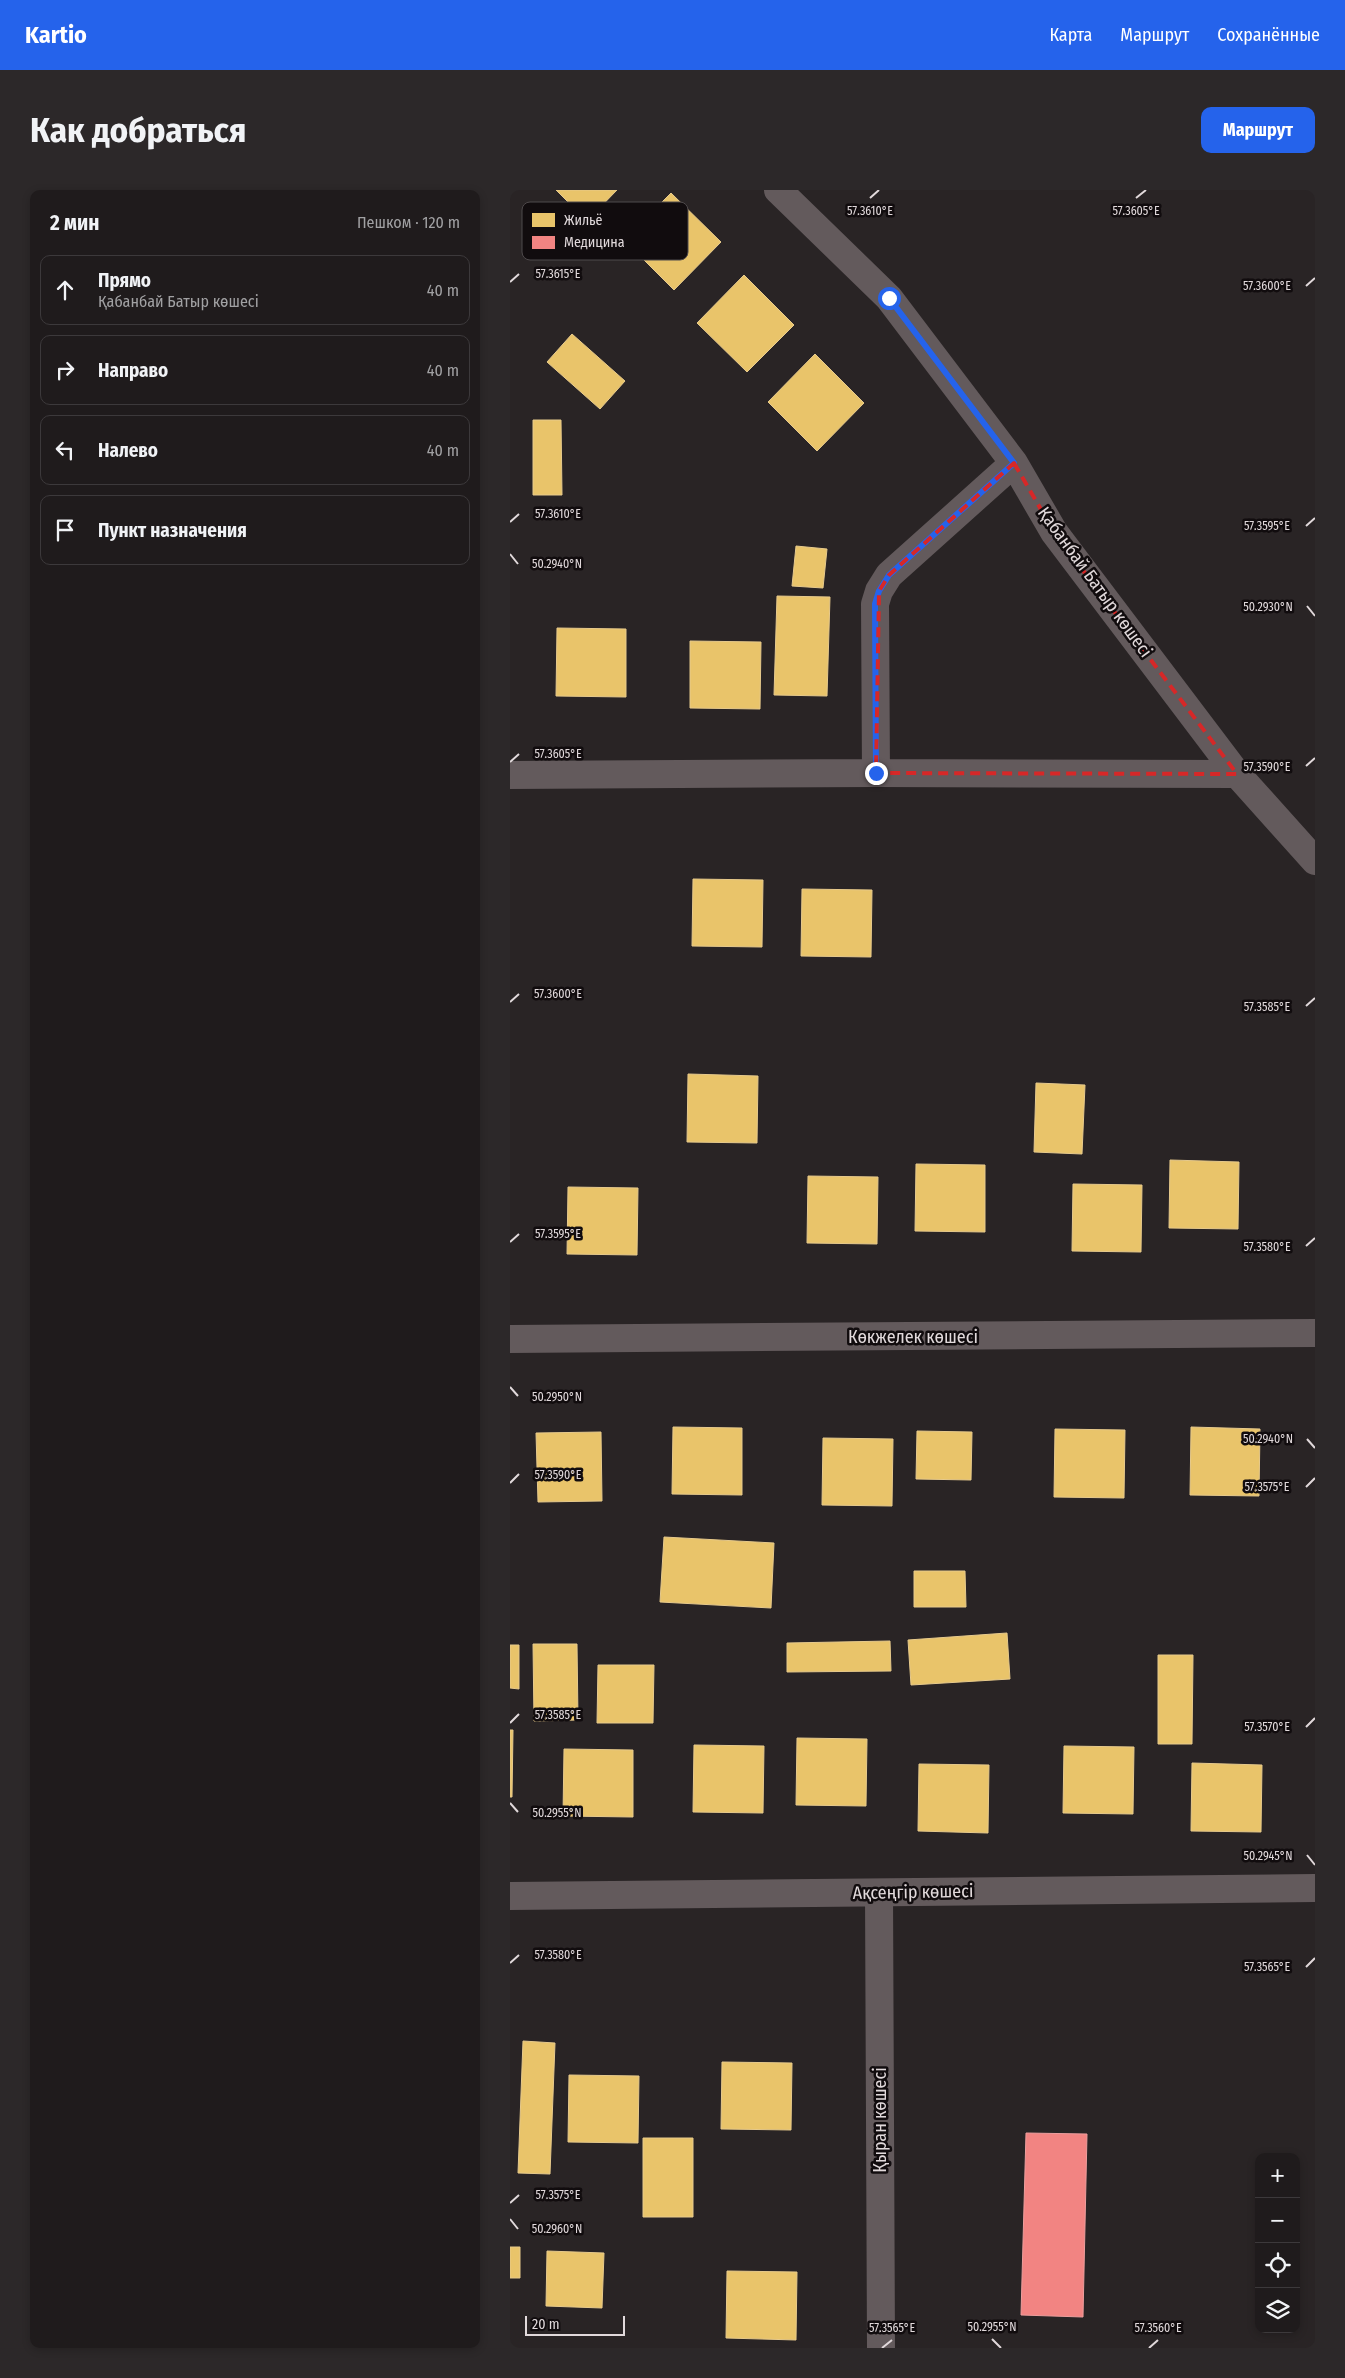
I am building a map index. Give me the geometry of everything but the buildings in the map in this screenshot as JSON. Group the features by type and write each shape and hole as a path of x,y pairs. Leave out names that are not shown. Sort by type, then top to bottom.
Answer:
{"street":[{"name":"Қабанбай Батыр көшесі","path":"778,190 889,298 1014,463 1054,532 1237,774 1315,861"},
{"path":"876,773 875,604 879,591 889,575 1014,463"},
{"path":"510,775 1237,774"},
{"name":"Көкжелек көшесі","path":"510,1339 1315,1334"},
{"name":"Ақсеңгір көшесі","path":"510,1896 1315,1888"},
{"name":"Қыран көшесі","path":"879,1893 881,2348"}],"highlighted area":[{"path":"1014,463 1054,532 1237,774 876,773 879,591 889,575"}],"route":[{"path":"876,773 875,604 879,591 889,575 1014,463 889,298"}]}
